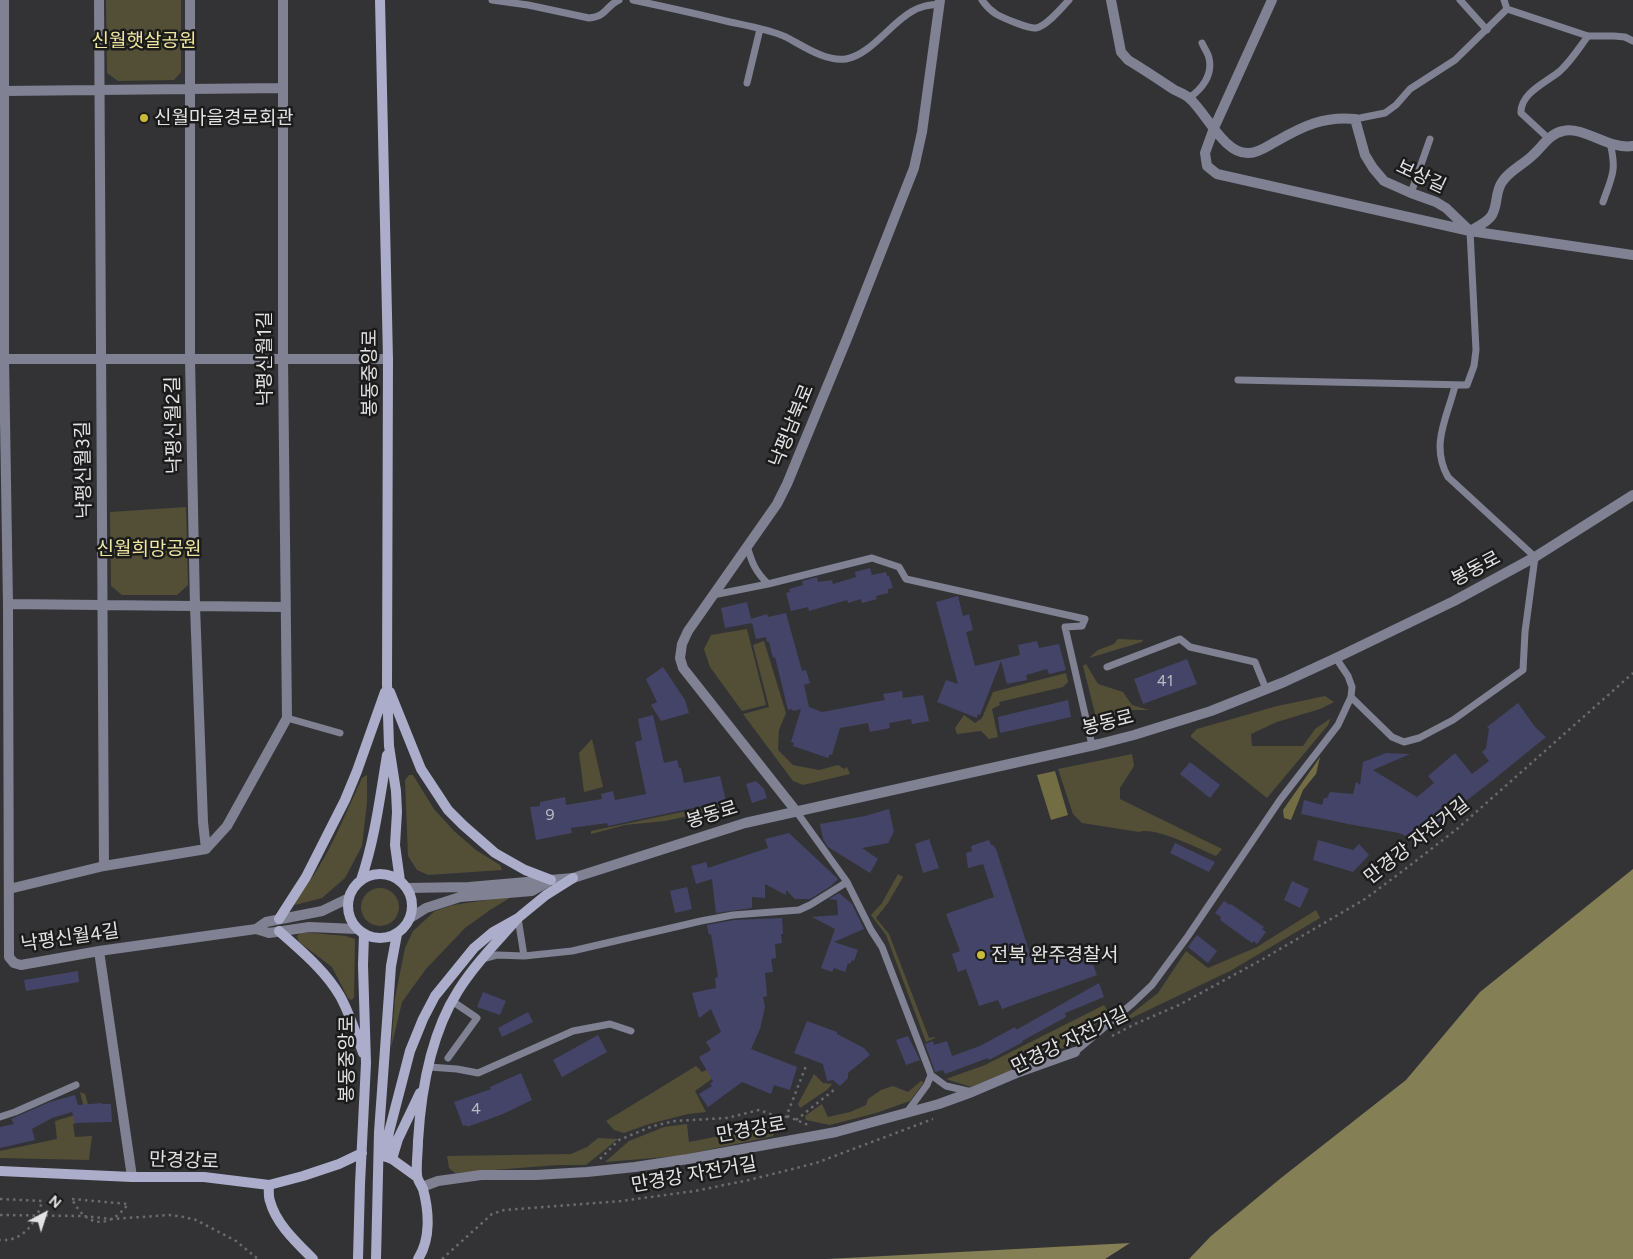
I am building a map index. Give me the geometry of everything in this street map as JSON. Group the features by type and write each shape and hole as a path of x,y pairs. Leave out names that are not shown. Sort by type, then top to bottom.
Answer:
{"street":[{"name":"낙평신월4길","path":"4,0 5,92 2,359 8,604 9,957 14,963 22,966 100,951 256,929 269,933 309,927 361,931"},
{"name":"낙평신월3길","path":"99,0 104,866"},
{"name":"낙평신월2길","path":"190,0 190,359 195,606 203,822 206,849"},
{"name":"낙평신월1길","path":"283,0 282,359 287,718"},
{"name":"봉동중앙로","path":"376,1259 377,1167 386,1157 379,1132 391,966 397,934 405,927 413,908 412,898 404,885 396,845 396,791 388,746 388,359 380,0"},
{"path":"1111,0 1122,52 1128,60 1189,98 1230,146 1242,152 1250,154 1311,124 1327,119 1341,117 1355,119"},
{"path":"1272,0 1214,128 1205,154 1207,166 1216,174 1470,231 1633,255"},
{"name":"낙평남북로","path":"796,811 683,668 680,658 682,644 688,631 712,595 777,504 848,336 914,168 922,132 940,2"},
{"path":"5,92 283,88"},
{"name":"보상길","path":"1355,119 1365,154 1373,168 1384,181 1436,202 1446,208 1470,231"},
{"path":"1470,231 1492,216 1500,184 1506,176 1534,154 1548,138 1560,131 1570,130 1610,143 1626,147 1633,146"},
{"path":"2,359 388,359"},
{"name":"봉동로","path":"404,885 469,887 573,878 745,823 1134,735 1211,711 1266,690 1454,601 1535,557 1633,495"},
{"path":"8,604 285,607"},
{"path":"387,684 421,769 448,810 495,853 525,870 551,880"},
{"path":"279,919 306,877 345,800 387,684"},
{"path":"9,889 104,866 206,849 227,826 287,718"},
{"name":"봉동중앙로","path":"358,1259 366,1063 361,931 351,920 348,909 349,898 361,880 376,826 388,746"},
{"path":"361,880 381,874 391,876 404,885"},
{"path":"418,1259 421,1255 427,1231 428,1211 422,1187 417,1177 419,1127 425,1084 437,1035 452,1002 481,959 518,918 546,895 573,878"},
{"name":"봉동로","path":"410,918 426,908 441,902 460,897 532,891 551,880"},
{"name":"낙평신월4길","path":"256,929 266,922 322,911 349,898"},
{"path":"386,1157 389,1132 410,1051 435,996 474,948 493,932 518,918"},
{"path":"279,931 319,968 340,995 366,1063"},
{"path":"361,931 375,938 386,938 397,934"},
{"path":"100,951 132,1177"},
{"name":"만경강로","path":"422,1187 438,1181 481,1176 587,1172 688,1159 836,1132 907,1113 972,1092 1019,1072 1075,1052"},
{"path":"386,1157 398,1139 425,1084"},
{"name":"만경강로","path":"0,1171 132,1177 204,1177 269,1185 339,1164 362,1153"},
{"path":"386,1157 417,1177"},
{"path":"269,1185 269,1200 276,1214 291,1237 313,1259"}],"lane":[{"path":"492,0 528,5 589,18 599,17 612,3 619,0"},
{"path":"633,0 670,4 760,28 777,33 834,59 856,55 866,49 910,12 922,6 940,2"},
{"path":"982,0 996,14 1029,27 1037,28 1045,24 1069,0"},
{"path":"1460,0 1486,30"},
{"path":"1504,0 1507,9"},
{"path":"1355,119 1385,113 1396,105 1410,89 1455,60 1507,9"},
{"path":"1507,9 1588,36 1625,37 1633,41"},
{"path":"747,83 760,28"},
{"path":"1548,138 1521,113 1520,108 1526,97 1538,86 1559,72 1572,59 1588,36"},
{"path":"1189,98 1200,90 1206,82 1210,67 1209,57 1202,43"},
{"path":"1411,193 1430,139"},
{"path":"1603,202 1614,173 1614,160 1610,143"},
{"path":"1238,380 1468,385 1474,366 1476,350 1470,231"},
{"path":"1351,697 1392,738 1404,742 1419,738 1452,720 1523,670 1524,632 1535,557 1448,477 1442,466 1440,450 1441,429 1450,406 1454,386"},
{"path":"748,546 752,564 768,584"},
{"path":"712,595 768,584 872,558 899,567 906,579 1085,619 1082,626 1065,627 1092,745"},
{"path":"1107,667 1180,639 1190,647 1255,662 1266,690"},
{"path":"1075,1052 1133,1003 1152,984 1188,936 1280,800 1338,725 1351,697 1352,687 1348,676 1336,658"},
{"path":"287,718 340,734"},
{"path":"796,811 847,882 871,930 882,947 931,1075 946,1086 972,1092"},
{"path":"481,959 496,955 524,956 572,950 733,915 799,910 810,906 847,882"},
{"path":"518,918 524,956"},
{"path":"448,1058 477,1018 452,1002"},
{"path":"429,1067 478,1073 573,1031 610,1024 631,1031"},
{"path":"907,1113 927,1085 931,1075"},
{"path":"0,1117 76,1085"}],"path":[{"name":"만경강 자전거길","path":"1111,1036 1179,1005 1263,959 1365,899 1457,829 1633,674"},
{"path":"776,1143 806,1066"},
{"path":"796,1120 835,1089"},
{"path":"587,1172 620,1140 653,1126 675,1121 726,1118 759,1110 785,1119"},
{"name":"만경강 자전거길","path":"442,1259 492,1214 504,1210 621,1201 695,1191 749,1180 816,1163 933,1119"},
{"path":"0,1199 42,1200 37,1216 24,1233 14,1239 0,1240"},
{"path":"112,1219 121,1213 128,1204 72,1199 76,1208 83,1216 93,1221 103,1222 112,1219 170,1215 196,1220 236,1241 258,1259"},
{"path":"0,1215 83,1216"}],"green space":[{"name":"신월햇살공원","path":"106,0 181,0 181,72 174,80 118,81 107,73"},
{"name":"신월희망공원","path":"186,507 188,585 177,595 122,595 111,586 110,512"},
{"path":"747,629 766,705 742,711 710,667 704,649 711,635"},
{"path":"1118,639 1143,640 1142,642 1089,658 1098,650 1114,644"},
{"path":"764,641 786,713 779,730 778,750 793,765 819,770 838,765 844,769 847,767 850,774 803,785 793,781 743,714 769,707 753,645"},
{"path":"1086,664 1098,684 1123,692 1132,705 1149,710 1128,710 1106,718 1096,717 1083,666"},
{"path":"1066,673 1068,682 1063,687 999,702 1000,705 992,709 998,737 989,739 981,731 957,734 955,728 964,715 975,723 982,718 993,692"},
{"path":"1325,696 1334,702 1320,709 1277,722 1251,734 1252,746 1303,746 1315,729 1331,718 1328,725 1267,798 1191,737 1197,729 1277,706"},
{"path":"592,739 603,787 584,792 579,753"},
{"path":"1132,754 1134,766 1120,788 1120,799 1222,849 1216,856 1177,839 1155,832 1139,832 1082,823 1073,814 1058,769"},
{"path":"367,775 367,802 362,846 345,878 322,898 295,905 294,901 324,858 362,778"},
{"path":"409,775 413,775 434,809 454,831 476,850 500,865 502,870 428,875 417,870 408,856 405,780"},
{"path":"725,803 725,808 665,821 625,825 591,834 591,831"},
{"path":"898,874 903,877 888,903 876,918 889,934 929,1038 935,1037 926,1042 886,935 871,915 882,903"},
{"path":"380,888 394,893 399,907 394,921 380,926 366,921 361,907 366,893"},
{"path":"513,896 465,928 426,969 402,1002 391,1048 395,998 405,948 413,931 435,911 453,905"},
{"path":"1316,910 1320,918 1230,971 1117,1025 1158,993 1186,951 1208,968 1257,947"},
{"path":"302,932 346,936 355,939 354,998 351,1000 348,998 332,967 299,942 297,936"},
{"path":"1104,1005 1109,1013 1073,1044 971,1087 946,1079 985,1065"},
{"path":"733,1064 695,1091 706,1112 688,1114 649,1124 624,1133 614,1130 606,1121 696,1066 702,1072 717,1065"},
{"path":"814,1074 823,1083 832,1084 828,1089 800,1108 798,1104"},
{"path":"921,1081 924,1082 910,1101 876,1113 830,1125 806,1120 805,1116 822,1104 828,1117 850,1112 866,1105 868,1099 881,1090 893,1086 908,1092"},
{"path":"80,1092 85,1094 92,1118 73,1124 75,1137 92,1136 89,1160 0,1158 0,1151 57,1139 55,1121 85,1112"},
{"path":"687,1124 689,1142 777,1125 773,1136 765,1138 678,1156 605,1162 629,1141 664,1127"},
{"path":"598,1138 618,1139 586,1165 557,1165 455,1173 449,1168 447,1156 571,1154 587,1147"}],"shaded area":[{"path":"1320,757 1316,774 1303,790 1291,820 1284,818 1283,810"},
{"path":"1055,771 1068,815 1051,820 1037,775"},
{"path":"1633,869 1633,1259 1189,1259 1211,1236 1281,1178 1406,1080 1480,992"},
{"path":"1130,1243 1105,1259 827,1259"}],"building":[{"path":"870,568 872,575 886,572 887,576 889,576 893,588 888,589 888,593 876,596 877,599 862,603 861,599 848,603 847,600 809,611 808,607 791,611 786,593 790,592 789,589 803,585 802,581 817,577 818,582 832,580 833,584 856,577 855,572"},
{"path":"958,596 963,616 969,614 973,630 966,632 975,666 1020,655 1018,645 1037,641 1039,648 1059,644 1066,670 1049,674 1047,669 1026,675 1027,680 1007,684 1001,661 980,715 978,714 977,718 937,702 946,680 958,684 936,602"},
{"path":"747,602 752,623 725,628 721,608"},
{"path":"786,613 802,671 806,670 810,683 804,685 809,707 822,712 885,700 883,694 902,691 903,698 923,695 929,721 912,724 911,719 889,723 890,728 870,732 868,723 840,728 832,755 830,754 828,758 793,746 794,743 791,742 801,709 788,710 775,657 773,658 769,642 767,642 766,637 756,639 751,619 767,614 768,617"},
{"path":"1187,659 1197,684 1143,704 1134,679"},
{"path":"663,667 685,700 689,713 661,721 651,705 657,702 646,679"},
{"path":"1068,700 1071,717 1000,733 998,717"},
{"path":"1518,703 1535,727 1546,737 1435,825 1430,821 1415,840 1399,833 1301,814 1304,800 1322,805 1324,798 1327,798 1330,792 1353,794 1356,782 1360,785 1363,762 1386,753 1410,754 1373,770 1417,797 1434,783 1428,776 1455,753 1472,774 1489,761 1482,752 1486,748 1489,729 1487,727"},
{"path":"653,715 664,763 677,760 684,783 720,776 726,801 608,826 607,823 571,828 572,833 536,840 530,807 540,806 540,802 565,797 566,805 602,799 601,794 613,791 615,800 646,794 635,742 642,740 638,719"},
{"path":"1190,762 1220,785 1210,798 1180,774"},
{"path":"756,781 764,789 767,798 752,803 746,784"},
{"path":"889,809 894,832 888,843 862,848 878,859 870,873 828,847 823,839 820,824 865,816"},
{"path":"789,833 838,879 831,886 810,899 795,899 786,890 786,895 765,884 765,898 752,897 752,908 716,913 712,879 696,884 691,866 706,862 708,868 768,848 765,839"},
{"path":"929,839 939,868 923,873 915,844"},
{"path":"989,840 996,849 1034,966 1086,946 1097,975 1002,1009 998,1000 979,1006 966,969 958,972 952,954 960,951 946,914 994,897 983,864 968,868 966,853 972,851 971,846"},
{"path":"1318,840 1353,850 1359,844 1369,855 1353,872 1313,860"},
{"path":"1175,843 1215,862 1209,872 1170,853"},
{"path":"1292,881 1309,889 1300,908 1284,900"},
{"path":"687,887 692,909 675,913 670,891"},
{"path":"839,893 852,904 864,929 834,942 858,950 854,961 852,960 850,964 848,963 845,972 834,968 832,972 821,968 835,929 812,917 838,915 837,900 829,899"},
{"path":"1224,901 1264,927 1262,929 1266,932 1257,944 1254,941 1252,943 1220,920 1221,917 1215,913"},
{"path":"782,918 782,943 775,944 776,958 771,959 773,972 765,973 767,996 763,997 765,1007 760,1029 751,1049 797,1067 790,1090 774,1085 771,1094 742,1082 708,1107 699,1094 712,1086 710,1084 713,1081 699,1057 711,1050 706,1042 721,1032 711,1009 699,1018 692,993 716,988 715,978 718,977 711,934 709,935 707,925 734,920"},
{"path":"1197,935 1217,951 1208,963 1188,947"},
{"path":"78,971 79,982 26,991 24,980"},
{"path":"1099,983 1104,997 1065,1013 1066,1017 1023,1042 989,1060 988,1058 945,1074 943,1070 935,1072 925,1044 933,1041 934,1045 947,1041 952,1056 980,1046 1015,1027 1016,1030"},
{"path":"483,992 506,1001 500,1015 477,1007"},
{"path":"528,1012 533,1022 502,1037 498,1028"},
{"path":"807,1021 837,1032 837,1034 864,1048 870,1055 848,1073 848,1078 840,1086 833,1080 827,1081 823,1064 794,1053"},
{"path":"598,1035 607,1052 562,1077 553,1060"},
{"path":"908,1036 920,1060 906,1065 896,1040"},
{"path":"521,1073 532,1100 503,1114 467,1127 467,1125 463,1126 454,1102 491,1089 490,1087"},
{"path":"75,1095 78,1105 111,1104 112,1122 75,1123 72,1112 52,1118 32,1129 35,1140 0,1148 0,1127 14,1124 11,1119 50,1102"}],"place":[{"name":"신월마을경로회관","path":"144,118"},
{"name":"전북 완주경찰서","path":"981,955"}]}
